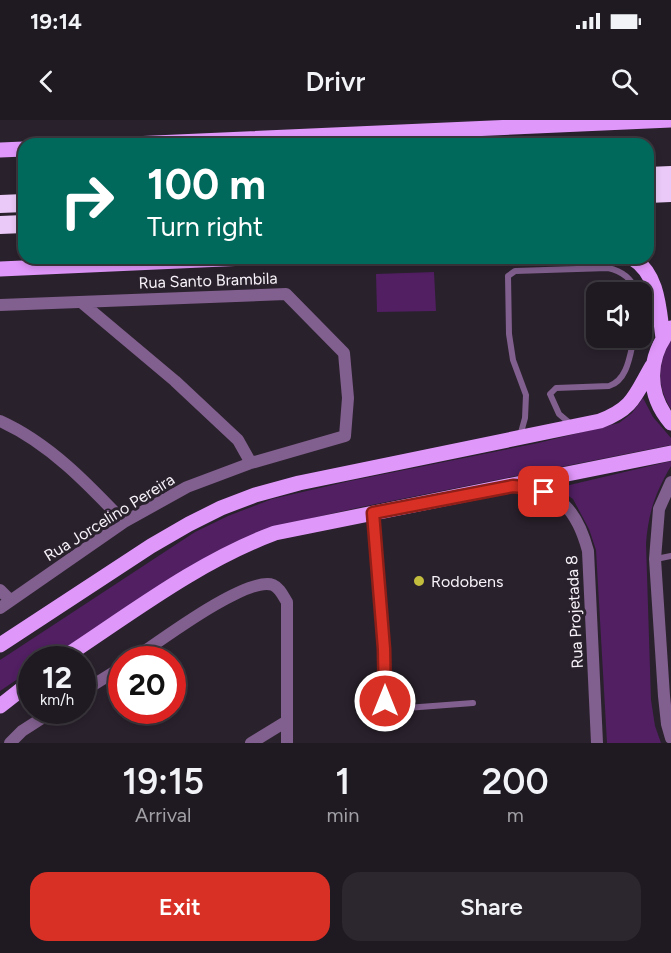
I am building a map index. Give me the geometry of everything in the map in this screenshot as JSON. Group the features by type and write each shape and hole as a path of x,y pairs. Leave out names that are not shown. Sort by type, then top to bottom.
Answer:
{"highway":[{"path":"654,176 671,175"},
{"path":"654,194 671,194"},
{"path":"0,204 18,203"},
{"path":"0,225 18,224"}],"main road":[{"path":"267,138 671,120"},
{"path":"0,150 18,148"},
{"path":"0,269 112,264"},
{"path":"0,645 151,546 221,508 255,495 436,453 575,428 618,414 632,402 667,333 653,284 639,264"},
{"path":"652,366 655,396 671,423"},
{"path":"81,646 190,575 248,543 275,533 671,453"},
{"path":"0,706 18,692"}],"street":[{"name":"Rua Santo Brambila","path":"0,305 286,294 344,353 348,398 345,436"},
{"path":"81,302 175,381 238,440 251,463"},
{"path":"0,421 43,447 85,481 124,522"},
{"name":"Rua Jorcelino Pereira","path":"5,604 124,522 187,487 251,463 345,436"},
{"path":"671,482 659,509 655,559 664,703 671,738"},
{"name":"Rua Projetada 8","path":"513,486 532,488 556,497 567,507 583,533 588,551 597,743"},
{"path":"153,646 233,594 259,584 272,585 281,591 287,602 287,743"},
{"path":"0,590 5,604"},
{"path":"251,743 287,721"},
{"path":"10,743 34,724"}],"lane":[{"path":"520,438 525,418 526,395 513,360 509,334 508,276 515,271 608,268 615,270 632,282"},
{"path":"575,428 559,414 550,394 552,391 556,388 616,384 621,380 631,348"},
{"path":"373,513 384,649 385,701 393,709 473,703"},
{"path":"655,559 671,556"}],"shaded area":[{"path":"434,272 436,311 377,312 376,274"},
{"path":"671,340 671,409 663,392 660,374 663,357"},
{"path":"643,398 653,417 671,438 671,445 286,524 71,646 21,646 195,532 272,499 538,443 619,423 632,413"},
{"path":"671,461 671,466 653,504 646,544 651,700 655,726 661,743 607,743 596,550 589,529 573,499 557,488"},
{"path":"18,648 18,679 0,691 0,660"}],"place":[{"name":"Rodobens","path":"419,581"}],"route":[{"path":"385,701 384,649 373,513 513,486 544,492"}]}
